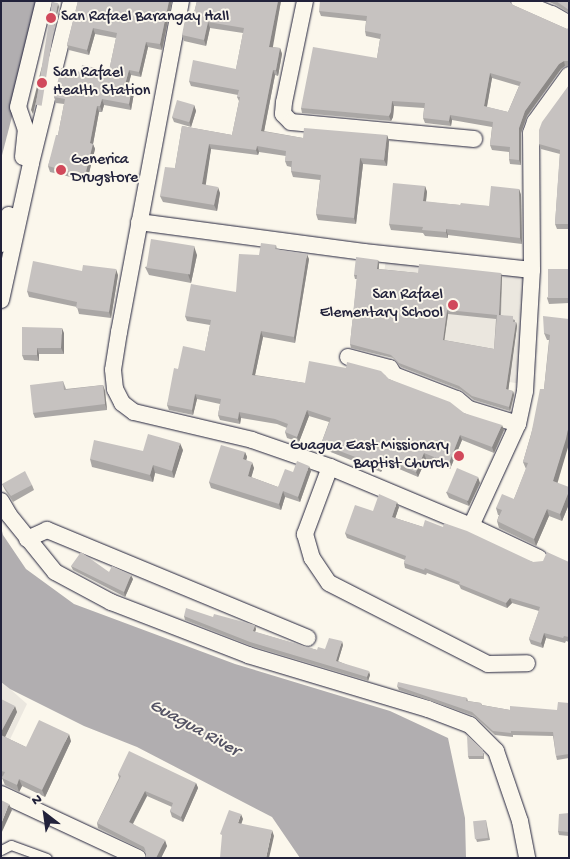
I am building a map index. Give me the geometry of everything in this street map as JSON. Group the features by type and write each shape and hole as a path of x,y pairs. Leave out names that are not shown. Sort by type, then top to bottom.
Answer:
{"street":[{"path":"1,244 26,141 26,130 18,106 44,1"},
{"path":"1,300 31,163 71,1"},
{"path":"181,1 113,370 115,389 122,403 134,412 252,440 330,467 471,526 539,558"},
{"path":"305,1 284,102 283,114 291,122 474,139"},
{"path":"519,1 543,10 569,24"},
{"path":"471,526 518,424 526,382 532,270 531,133 535,122 569,75"},
{"path":"139,222 371,253 532,270"},
{"path":"348,357 390,368 394,375 458,400 469,408 518,424"},
{"path":"330,467 306,534 312,558 329,583 488,664 527,663"},
{"path":"1,501 27,539 55,572 111,602 248,655 455,718 470,725 496,751 520,821 527,858"},
{"path":"27,539 47,530 308,638"},
{"path":"1,794 116,853 138,858"}],"lane":[{"path":"1,850 11,845 47,858"}],"shaded area":[{"name":"San Rafael Elementary School","path":"386,258 527,273 521,384 451,372 376,337"},
{"path":"1,681 27,704 1,758"}],"water":[{"path":"1,1 42,1 1,159"},
{"name":"Guagua River","path":"1,527 3,535 26,569 74,604 235,664 390,711 448,738 465,818 466,858 300,858 272,817 137,747 84,726 10,689 1,682"}],"building":[{"path":"78,1 169,1 160,44 146,42 139,72 129,70 125,85 132,87 129,104 102,99 100,106 97,106 90,143 93,144 85,176 48,166 56,135 58,135 65,99 54,97 61,68 81,72 82,65 109,71 117,33 93,28 87,50 67,45"},
{"path":"197,1 278,1 269,47 280,48 276,70 273,70 261,131 303,138 304,128 387,135 384,160 360,158 354,218 316,214 321,175 291,171 292,161 285,161 286,151 257,146 256,150 209,144 202,184 218,187 214,205 160,196 165,167 175,168 182,126 232,135 240,97 237,97 239,90 189,81 193,60 236,69 244,28 208,22 204,40 182,35 186,14 193,17"},
{"path":"320,1 509,1 513,5 567,29 569,28 569,61 559,64 525,111 519,128 519,160 509,159 510,147 490,145 493,122 450,115 449,121 423,118 425,103 392,101 389,116 301,108 313,47 377,58 381,34 365,31 367,16 319,11","holes":["490,73 521,82 508,112 484,106"]},
{"path":"556,1 569,1 569,10"},
{"path":"52,2 58,3 42,106 36,105"},
{"path":"569,85 569,224 555,224 560,150 539,144 539,130 542,122"},
{"path":"177,100 194,105 189,122 172,117"},
{"path":"393,183 425,186 423,201 460,205 461,203 489,206 491,186 519,189 520,238 446,229 446,232 422,230 423,227 389,224"},
{"path":"151,239 194,246 190,275 146,268"},
{"path":"261,243 276,245 275,249 307,254 294,337 261,331 252,375 305,383 309,361 346,368 347,362 381,371 389,379 450,402 464,413 502,425 492,447 460,435 449,463 424,453 416,472 383,458 379,466 321,444 331,418 307,410 297,437 285,432 288,424 275,419 239,412 238,419 218,415 221,399 195,394 192,410 167,405 174,368 178,369 183,346 205,351 211,320 185,316 191,284 236,292 239,254 259,255"},
{"name":"San Rafael Elementary School","path":"356,257 378,260 377,269 418,273 419,264 501,273 499,315 513,316 513,322 516,322 506,389 513,391 509,407 472,396 459,386 399,363 391,355 350,344 357,275 354,275","holes":["447,310 497,315 494,349 443,340"]},
{"path":"33,261 82,271 83,265 116,269 109,312 76,308 77,302 27,291"},
{"path":"548,269 569,269 569,298 548,298"},
{"path":"543,316 569,319 569,424 553,481 569,487 569,491 560,514 547,509 534,539 497,521 502,510 496,508 502,494 514,499 528,463 523,462 531,435 540,389 544,389 550,335 544,333"},
{"path":"22,327 62,328 61,348 37,348 37,355 22,355"},
{"path":"63,381 64,390 103,385 105,404 33,413 30,385"},
{"path":"148,434 180,443 172,471 153,465 150,475 90,459 94,440 143,451"},
{"path":"221,445 245,452 243,459 252,462 248,476 278,487 285,469 293,472 297,461 309,466 298,497 283,491 279,504 209,482"},
{"path":"457,468 478,477 468,501 447,492"},
{"path":"25,471 32,485 11,496 2,484"},
{"path":"379,494 397,502 392,517 423,527 425,520 443,527 444,523 467,531 533,562 543,561 547,552 569,562 569,637 564,636 563,638 544,633 541,643 529,639 540,607 510,598 506,603 425,568 424,570 404,563 406,556 345,533 355,505 373,511"},
{"path":"81,552 109,572 112,566 131,575 124,592 71,566"},
{"path":"186,608 213,617 214,614 255,625 253,631 317,650 318,647 325,649 329,638 342,641 336,661 369,671 367,677 250,642 184,616"},
{"path":"398,682 467,698 466,701 481,703 481,705 510,710 510,706 557,710 558,702 569,703 569,754 556,756 553,732 511,731 511,733 493,731 472,712 397,686"},
{"path":"1,699 15,706 1,732"},
{"path":"39,720 69,734 42,790 19,779 17,785 2,778 5,772 1,771 1,735 26,747"},
{"path":"467,735 483,750 483,756 468,756"},
{"path":"129,751 196,783 181,817 170,811 173,803 145,791 129,822 165,840 156,858 146,858 144,847 97,823 121,776 118,774"},
{"path":"1,800 9,804 1,824"},
{"path":"229,810 241,814 238,823 272,830 266,858 220,858 222,835 220,834"},
{"path":"569,813 569,832 558,831 559,814"},
{"path":"486,820 488,838 475,839 473,821"}],"place":[{"name":"San Rafael Barangay Hall","path":"51,18"},
{"name":"San Rafael Health Station","path":"42,83"},
{"name":"Generica Drugstore","path":"61,170"},
{"name":"San Rafael Elementary School","path":"453,305"},
{"name":"Guagua East Missionary Baptist Church","path":"459,456"}]}
